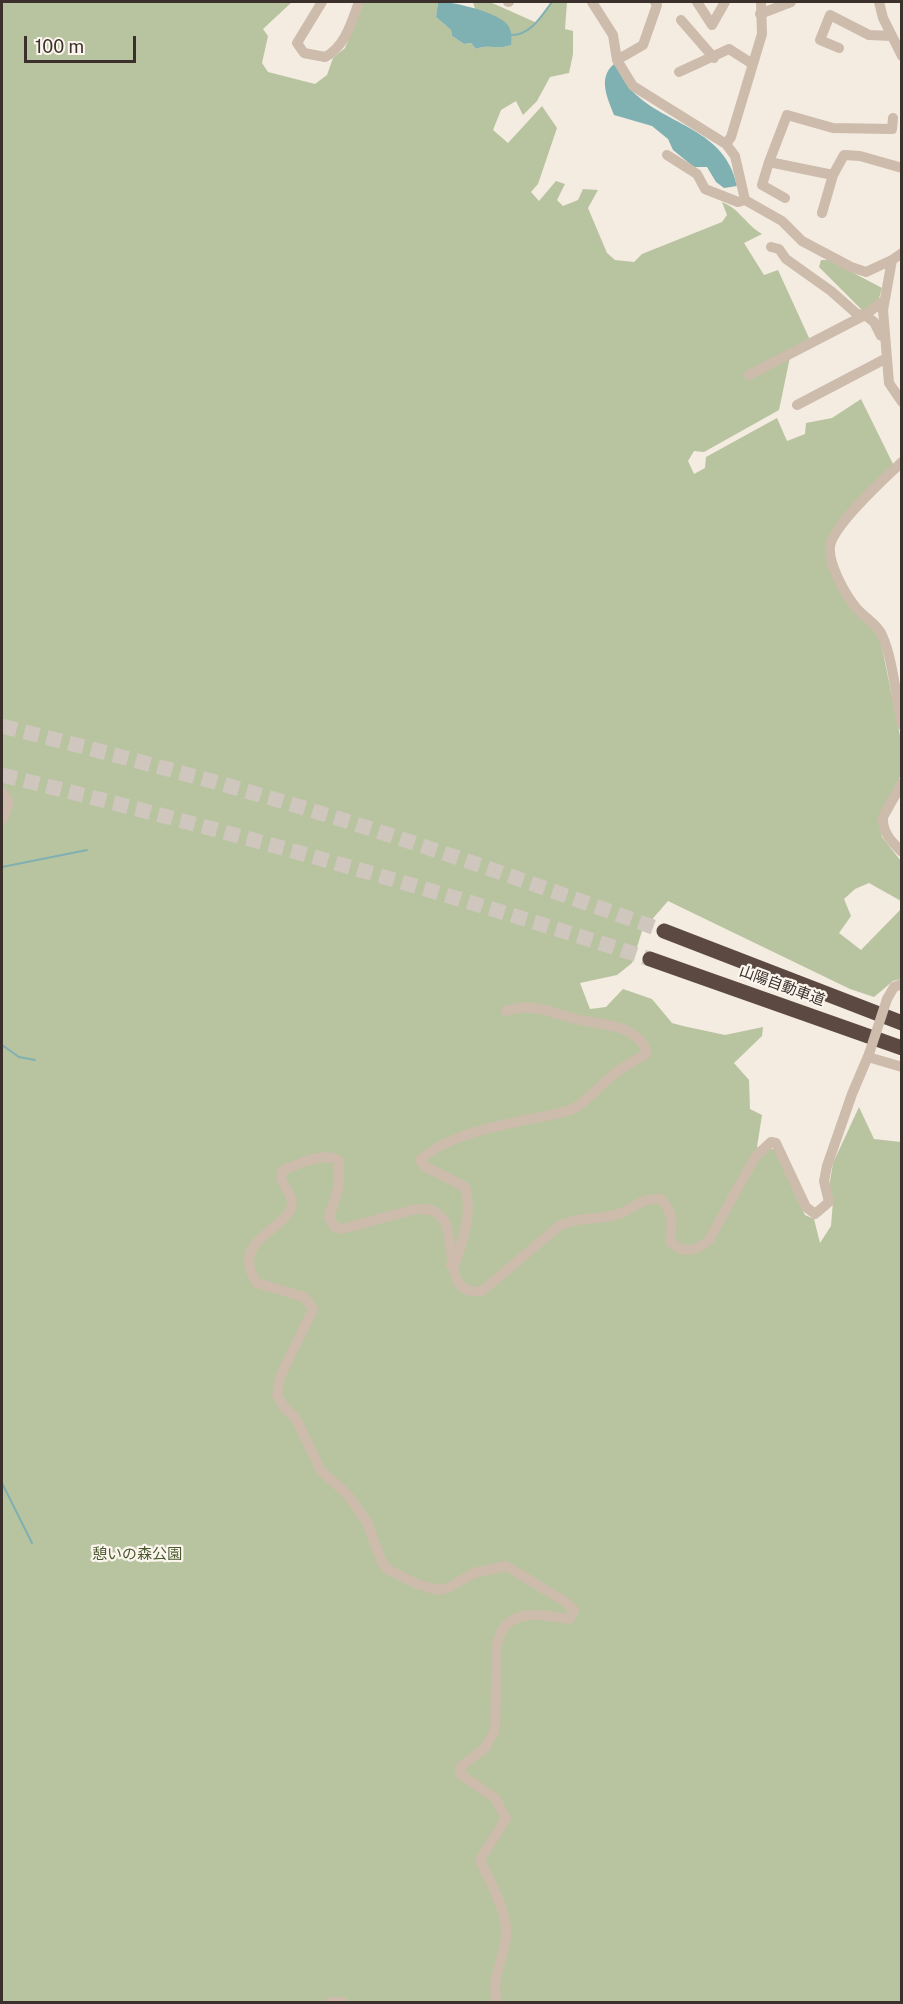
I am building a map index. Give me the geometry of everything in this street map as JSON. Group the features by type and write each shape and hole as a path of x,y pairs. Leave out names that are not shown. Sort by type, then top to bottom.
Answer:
{"highway":[{"name":"山陽自動車道","path":"664,931 902,1023"},
{"name":"山陽自動車道","path":"650,959 902,1048"}],"street":[{"path":"321,2 297,43 304,53 326,57 338,46 348,31 359,2"},
{"path":"617,60 643,45 657,5 655,2"},
{"path":"697,2 712,25 725,2"},
{"path":"726,144 731,137 751,63 762,34 761,2"},
{"path":"760,14 791,2"},
{"path":"879,2 902,56"},
{"path":"596,3 613,35 617,60 633,86 726,144 735,156 746,200"},
{"path":"839,48 816,40 830,15 869,35 892,36"},
{"path":"681,20 714,58"},
{"path":"679,72 729,50 751,63"},
{"path":"785,198 762,185 787,115 833,128 855,129 892,129 893,118"},
{"path":"667,155 697,174 705,189 738,202 746,200 782,221 802,241 851,267 866,272 892,261 902,253"},
{"path":"822,213 832,175 844,155 860,156 902,168"},
{"path":"769,162 832,175"},
{"path":"771,247 779,249 786,259 831,291 857,315 865,315 874,322 881,336 885,336"},
{"path":"892,261 882,302 888,383 900,395"},
{"path":"749,375 865,315 882,302"},
{"path":"796,405 882,360 887,361"},
{"path":"902,462 873,489 837,530 830,546 831,556 847,594 855,606 882,633 902,725"},
{"path":"902,783 883,818 883,824 888,837 902,852"},
{"path":"2,792 9,802 2,820"},
{"path":"497,2002 495,1977 507,1930 503,1914 480,1860 506,1818 501,1805 460,1774 460,1767 485,1748 495,1730 497,1644 500,1631 509,1621 525,1616 540,1613 569,1619 574,1610 506,1566 474,1573 448,1588 437,1590 417,1584 387,1569 382,1563 367,1522 347,1494 321,1471 295,1417 284,1407 277,1395 280,1377 313,1308 303,1296 257,1283 252,1276 250,1257 260,1238 289,1212 291,1196 281,1178 283,1170 332,1156 339,1161 341,1168 329,1218 335,1227 348,1228 423,1208 436,1211 445,1220 451,1265 465,1290 472,1293 482,1291 559,1226 573,1219 622,1213 645,1198 661,1199 671,1209 670,1241 676,1248 687,1251 700,1248 709,1240 755,1157 771,1142 776,1143 801,1198 815,1214 829,1202 824,1181 827,1166 852,1094 869,1055 887,999 894,987 902,984"},
{"path":"451,1265 455,1264 465,1235 467,1196 465,1187 424,1166 420,1160 437,1146 460,1136 579,1106 616,1072 647,1053 645,1044 636,1035 605,1023 578,1020 548,1010 521,1005 506,1011"},
{"path":"869,1055 902,1067"},
{"path":"330,2002 343,2002"}],"green space":[{"name":"憩いの森公園","path":"2,2 292,2 263,29 268,36 262,63 268,72 315,84 327,75 333,58 345,48 363,2 438,2 436,17 451,30 452,36 464,44 471,43 476,49 511,45 505,23 475,9 473,2 490,2 537,23 552,2 567,2 565,29 573,31 573,54 569,73 550,77 537,101 523,115 516,101 501,110 493,130 508,143 542,106 557,128 538,184 531,192 539,201 556,181 565,184 557,200 563,206 578,200 583,189 598,190 588,208 607,253 615,260 634,262 642,254 722,222 727,215 722,202 728,205 762,234 744,243 764,275 778,270 810,340 790,357 779,410 704,452 694,451 688,461 694,474 705,468 706,457 777,418 787,441 805,434 806,423 832,418 861,399 894,466 832,534 825,546 833,574 880,638 902,745 901,775 878,818 882,837 901,861 901,901 869,883 855,889 844,899 851,916 839,933 861,950 901,909 901,979 893,981 874,997 850,989 668,901 642,931 632,963 617,975 580,983 590,1009 606,1007 623,989 652,999 672,1023 683,1026 725,1035 763,1027 762,1036 734,1063 749,1080 750,1109 762,1115 757,1147 774,1149 805,1215 814,1219 820,1243 831,1226 833,1201 829,1187 833,1163 859,1107 874,1139 901,1142 901,2002 2,2002"},
{"path":"821,260 829,260 882,288 878,302 868,310 862,310 819,267"}],"water":[{"path":"438,2 474,8 501,19 509,28 511,45 476,49 471,43 464,44 452,36 451,30 436,17"},
{"path":"614,64 629,88 646,103 694,130 721,152 731,167 737,186 724,188 716,182 707,167 694,167 673,150 668,139 652,126 614,115 605,89 605,82"}],"waterway":[{"path":"512,35 525,32 530,28 552,2"},
{"path":"2,867 87,850"},
{"path":"2,1045 19,1057 35,1060"},
{"path":"2,1483 32,1543"}],"tunnel":[{"path":"2,726 207,780 330,816 456,857 664,931"},
{"path":"2,775 165,816 328,861 489,908 650,959"}]}
